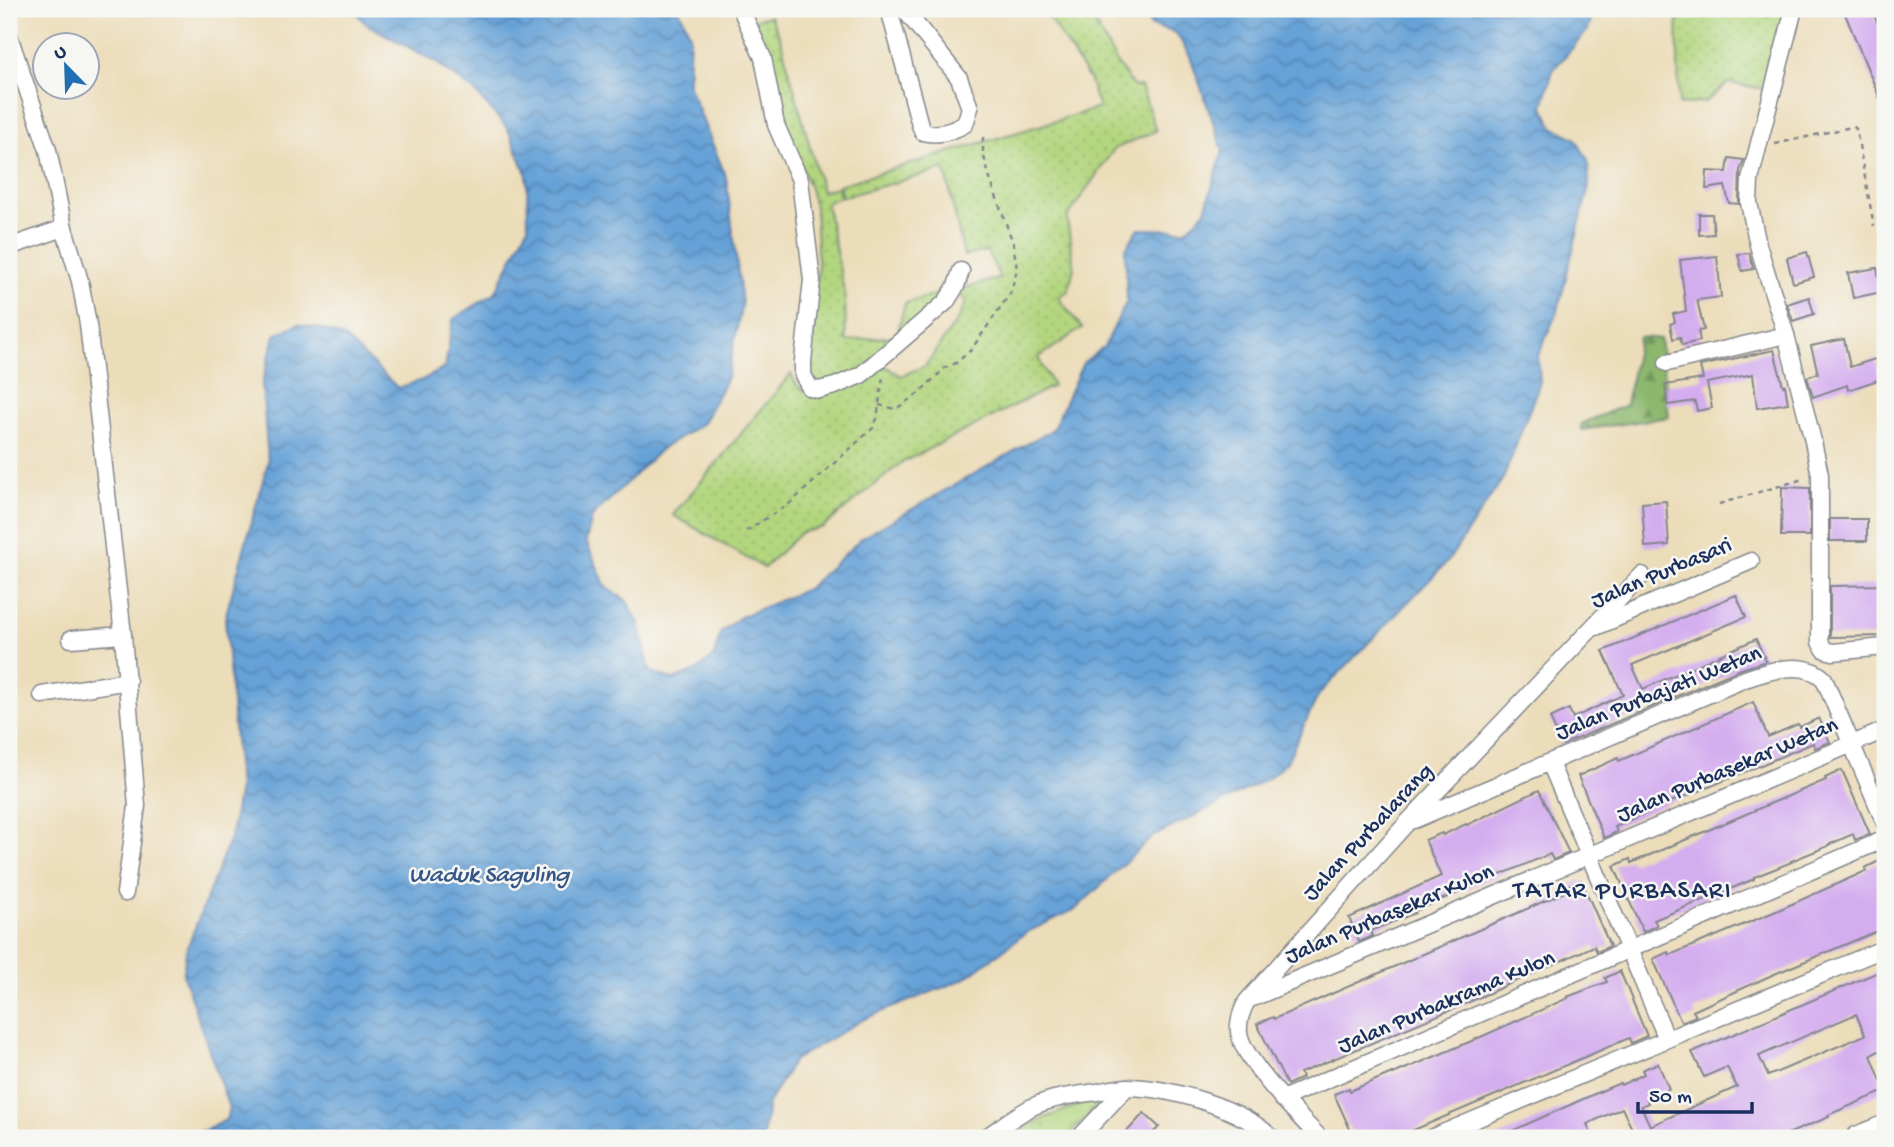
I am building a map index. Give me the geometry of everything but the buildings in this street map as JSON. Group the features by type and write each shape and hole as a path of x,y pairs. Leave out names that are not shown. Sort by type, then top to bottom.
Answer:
{"street":[{"path":"741,9 763,58 776,125 800,180 804,200 813,280 803,375 810,388 819,390 835,386 861,375 946,302 961,271"},
{"path":"889,9 923,132 930,134 953,130 965,124 970,108 959,78 904,9"},
{"path":"1794,9 1758,147 1749,203 1758,245 1786,335 1820,475 1820,642 1825,650 1833,652 1885,647"},
{"path":"9,36 48,150 88,324 128,681 137,806 125,893"},
{"path":"9,247 64,228"},
{"path":"1667,363 1786,335"},
{"name":"Jalan Purbasari","path":"1590,630 1751,561"},
{"name":"Jalan Purbalarang","path":"1320,1138 1282,1099 1250,1057 1239,1034 1241,1013 1247,1000 1406,824 1642,575"},
{"path":"71,639 123,635"},
{"name":"Jalan Purbajati Wetan","path":"1406,824 1768,671 1794,669 1817,672 1824,679 1851,744"},
{"path":"42,695 128,681"},
{"name":"Jalan Purbasekar Wetan","path":"1589,855 1885,730"},
{"path":"1851,744 1885,823"},
{"path":"1550,763 1667,1039"},
{"name":"Jalan Purbakrama Kulon","path":"1282,1099 1885,839"},
{"name":"Jalan Purbasekar Kulon","path":"1247,1000 1589,855"},
{"path":"1431,1138 1885,948"},
{"path":"1079,1138 1127,1087"},
{"path":"985,1138 1035,1105 1127,1087 1170,1092 1222,1108 1243,1116 1272,1138"},
{"path":"1858,1138 1885,1126"}],"path":[{"path":"1758,147 1854,127 1858,132 1874,226"},
{"path":"879,405 896,409 919,393 945,368 956,363 971,350 1011,292 1017,269 1013,243 990,179 983,153 983,136"},
{"path":"746,531 789,504 873,428 877,419 883,377 880,359"},
{"path":"1719,504 1820,475"}],"green space":[{"path":"1043,9 1087,9 1118,65 1134,87 1141,86 1156,131 1114,149 1067,218 1074,268 1068,291 1058,297 1082,328 1038,358 1053,386 901,463 823,527 800,533 764,568 673,515 791,374 800,388 820,393 843,388 885,366 901,376 925,366 966,303 958,290 1000,278 987,251 964,256 945,169 842,197 839,185 1099,108 1089,79"},
{"path":"1677,9 1789,9 1772,90 1728,83 1705,102 1679,105"},
{"path":"770,16 780,37 822,191 837,187 840,197 826,203 845,296 846,341 897,336 905,303 950,291 859,373 828,384 811,382 806,371 818,267 815,207 809,185 785,128 752,20"},
{"path":"1639,337 1660,339 1669,417 1581,430 1581,424 1626,405"},
{"path":"1088,1101 1102,1101 1066,1138 1010,1138 1035,1122"}],"water":[{"name":"Waduk Saguling","path":"353,9 679,9 690,34 688,84 726,177 742,304 727,378 703,423 660,450 592,517 586,541 606,587 626,600 639,623 650,671 673,680 696,671 714,656 721,632 740,617 807,589 863,537 1053,429 1083,363 1104,347 1127,301 1125,250 1138,229 1186,230 1204,213 1223,151 1190,56 1176,33 1152,26 1137,9 1594,9 1588,30 1553,70 1543,106 1553,127 1575,138 1588,160 1589,186 1558,310 1538,356 1540,382 1504,477 1448,561 1319,694 1287,761 1268,779 1152,837 1076,909 1027,932 964,979 866,1018 794,1060 768,1103 763,1138 182,1138 226,1120 229,1108 183,975 186,951 231,835 239,788 225,618 268,462 262,383 275,335 298,324 322,329 345,338 398,388 422,380 445,368 453,319 495,293 528,227 527,175 508,129 474,91 434,61 366,24"}],"district":[{"name":"TATAR PURBASARI","path":"1623,892"}]}
